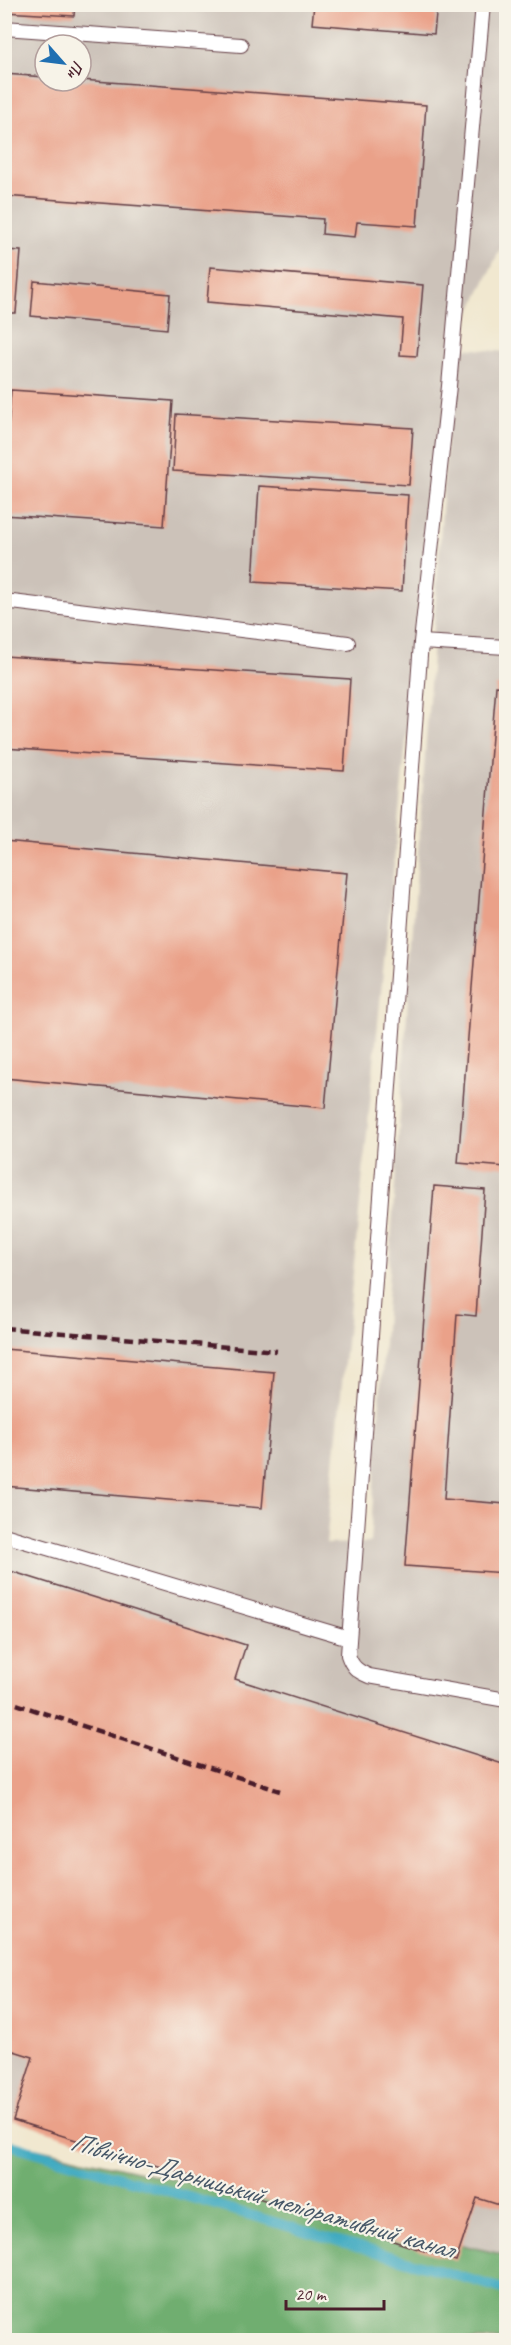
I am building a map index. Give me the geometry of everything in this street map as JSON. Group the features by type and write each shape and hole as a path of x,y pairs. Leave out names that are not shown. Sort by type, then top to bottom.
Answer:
{"lane":[{"path":"483,4 449,386 421,642 348,1655 351,1665 358,1672 369,1676 507,1700"},
{"path":"4,28 241,45"},
{"path":"4,601 348,643"},
{"path":"421,642 507,648"},
{"path":"4,1534 349,1638"}],"shaded area":[{"path":"4,5 506,5 506,245 500,249 454,347 506,352 506,2262 5,2118","holes":["453,355 370,1543 326,1544 420,601"]}],"green space":[{"path":"5,2141 506,2255 506,2340 5,2340"}],"building":[{"path":"4,4 75,4 74,16 4,12"},
{"path":"314,4 437,4 434,34 312,24"},
{"path":"4,74 33,76 33,93 93,93 93,81 426,105 417,226 357,222 355,237 322,234 323,219 4,196"},
{"path":"4,250 21,251 16,313 4,313"},
{"path":"210,267 423,285 417,356 400,355 403,319 207,302"},
{"path":"34,281 170,294 167,329 31,316"},
{"path":"11,390 173,401 164,526 4,515 4,481"},
{"path":"176,414 413,428 409,485 173,471"},
{"path":"259,486 408,495 402,591 253,582"},
{"path":"4,656 350,679 344,771 4,748"},
{"path":"496,686 506,687 506,1167 458,1163"},
{"path":"4,841 347,873 325,1108 4,1078"},
{"path":"434,1186 485,1190 476,1316 457,1314 444,1499 506,1504 506,1573 405,1566"},
{"path":"4,1349 274,1372 262,1508 4,1486"},
{"path":"4,1569 246,1645 235,1679 506,1765 506,2207 477,2198 456,2261 13,2120 33,2057 4,2048"}],"waterway":[{"name":"Північно-Дарницький меліоративний канал","path":"4,2143 506,2290"}],"railway":[{"path":"4,1328 277,1351"},
{"path":"4,1700 280,1791"}]}
